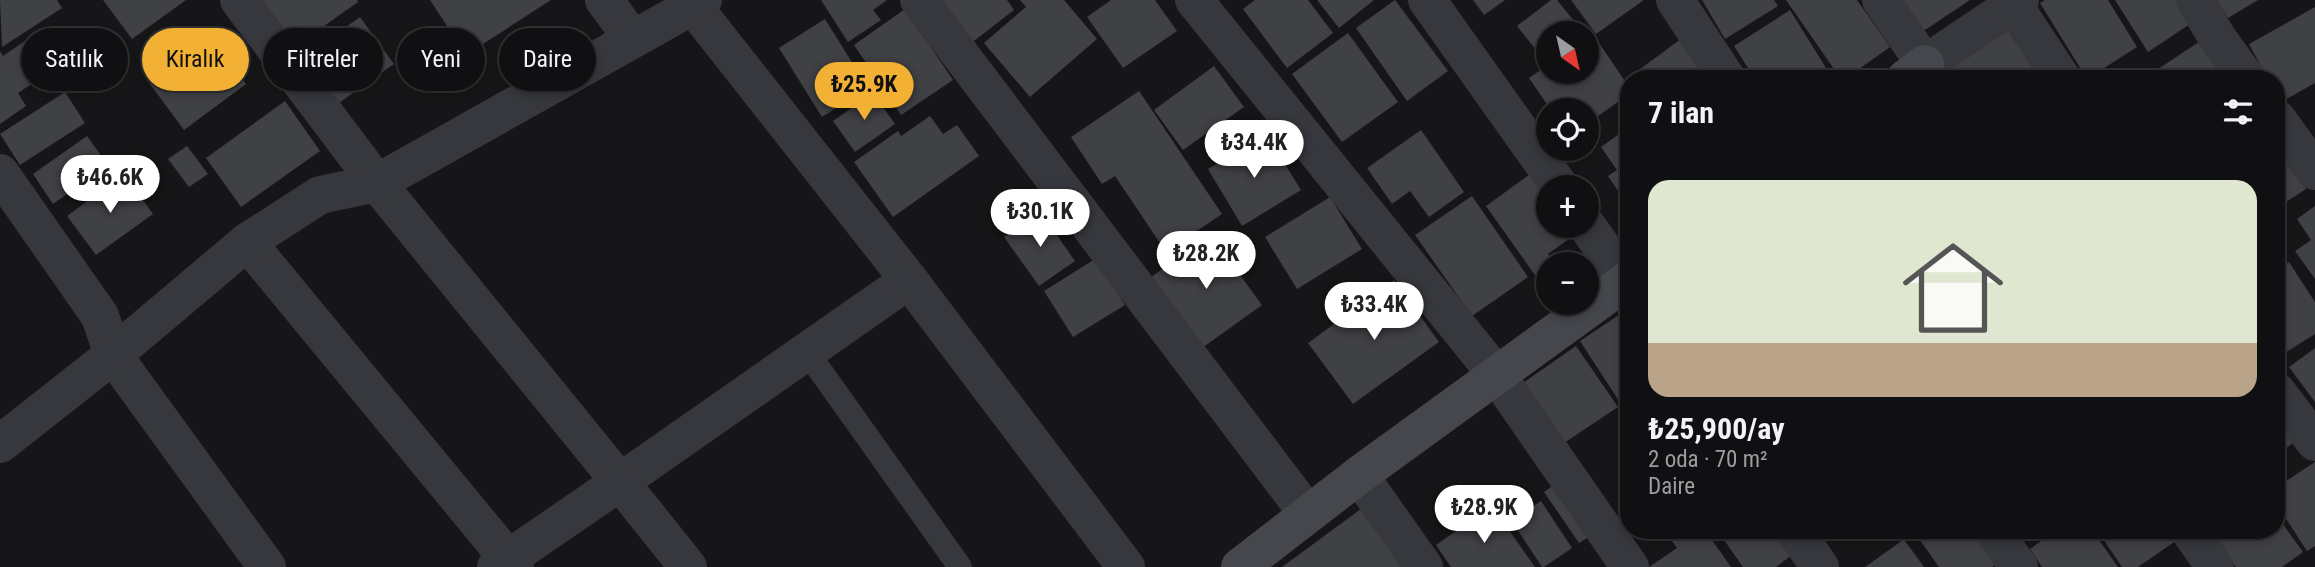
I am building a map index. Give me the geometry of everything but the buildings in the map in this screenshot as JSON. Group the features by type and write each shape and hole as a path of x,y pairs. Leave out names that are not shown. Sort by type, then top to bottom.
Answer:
{"main road":[{"path":"1240,567 1359,475 1620,287"}],"street":[{"path":"239,0 377,183 688,567"},
{"path":"604,0 632,38"},
{"path":"919,0 1308,514"},
{"path":"1194,0 1496,374 1630,567"},
{"path":"1427,0 1551,175"},
{"path":"1675,0 1721,70"},
{"path":"1881,0 1915,70"},
{"path":"2195,0 2240,70"},
{"path":"1916,70 2017,2 2057,70"},
{"path":"0,444 113,355 247,242 320,195 377,183 698,3 1126,567"},
{"path":"2285,130 2315,172"},
{"path":"0,173 100,316 113,355 267,567"},
{"path":"1596,238 1620,270"},
{"path":"247,242 506,564 909,281"},
{"path":"2285,403 2315,442"},
{"path":"1359,475 1424,567"},
{"path":"1800,539 1820,567"},
{"path":"1999,539 2019,567"},
{"path":"2195,539 2215,567"}],"lane":[{"path":"807,352 960,567"}]}
